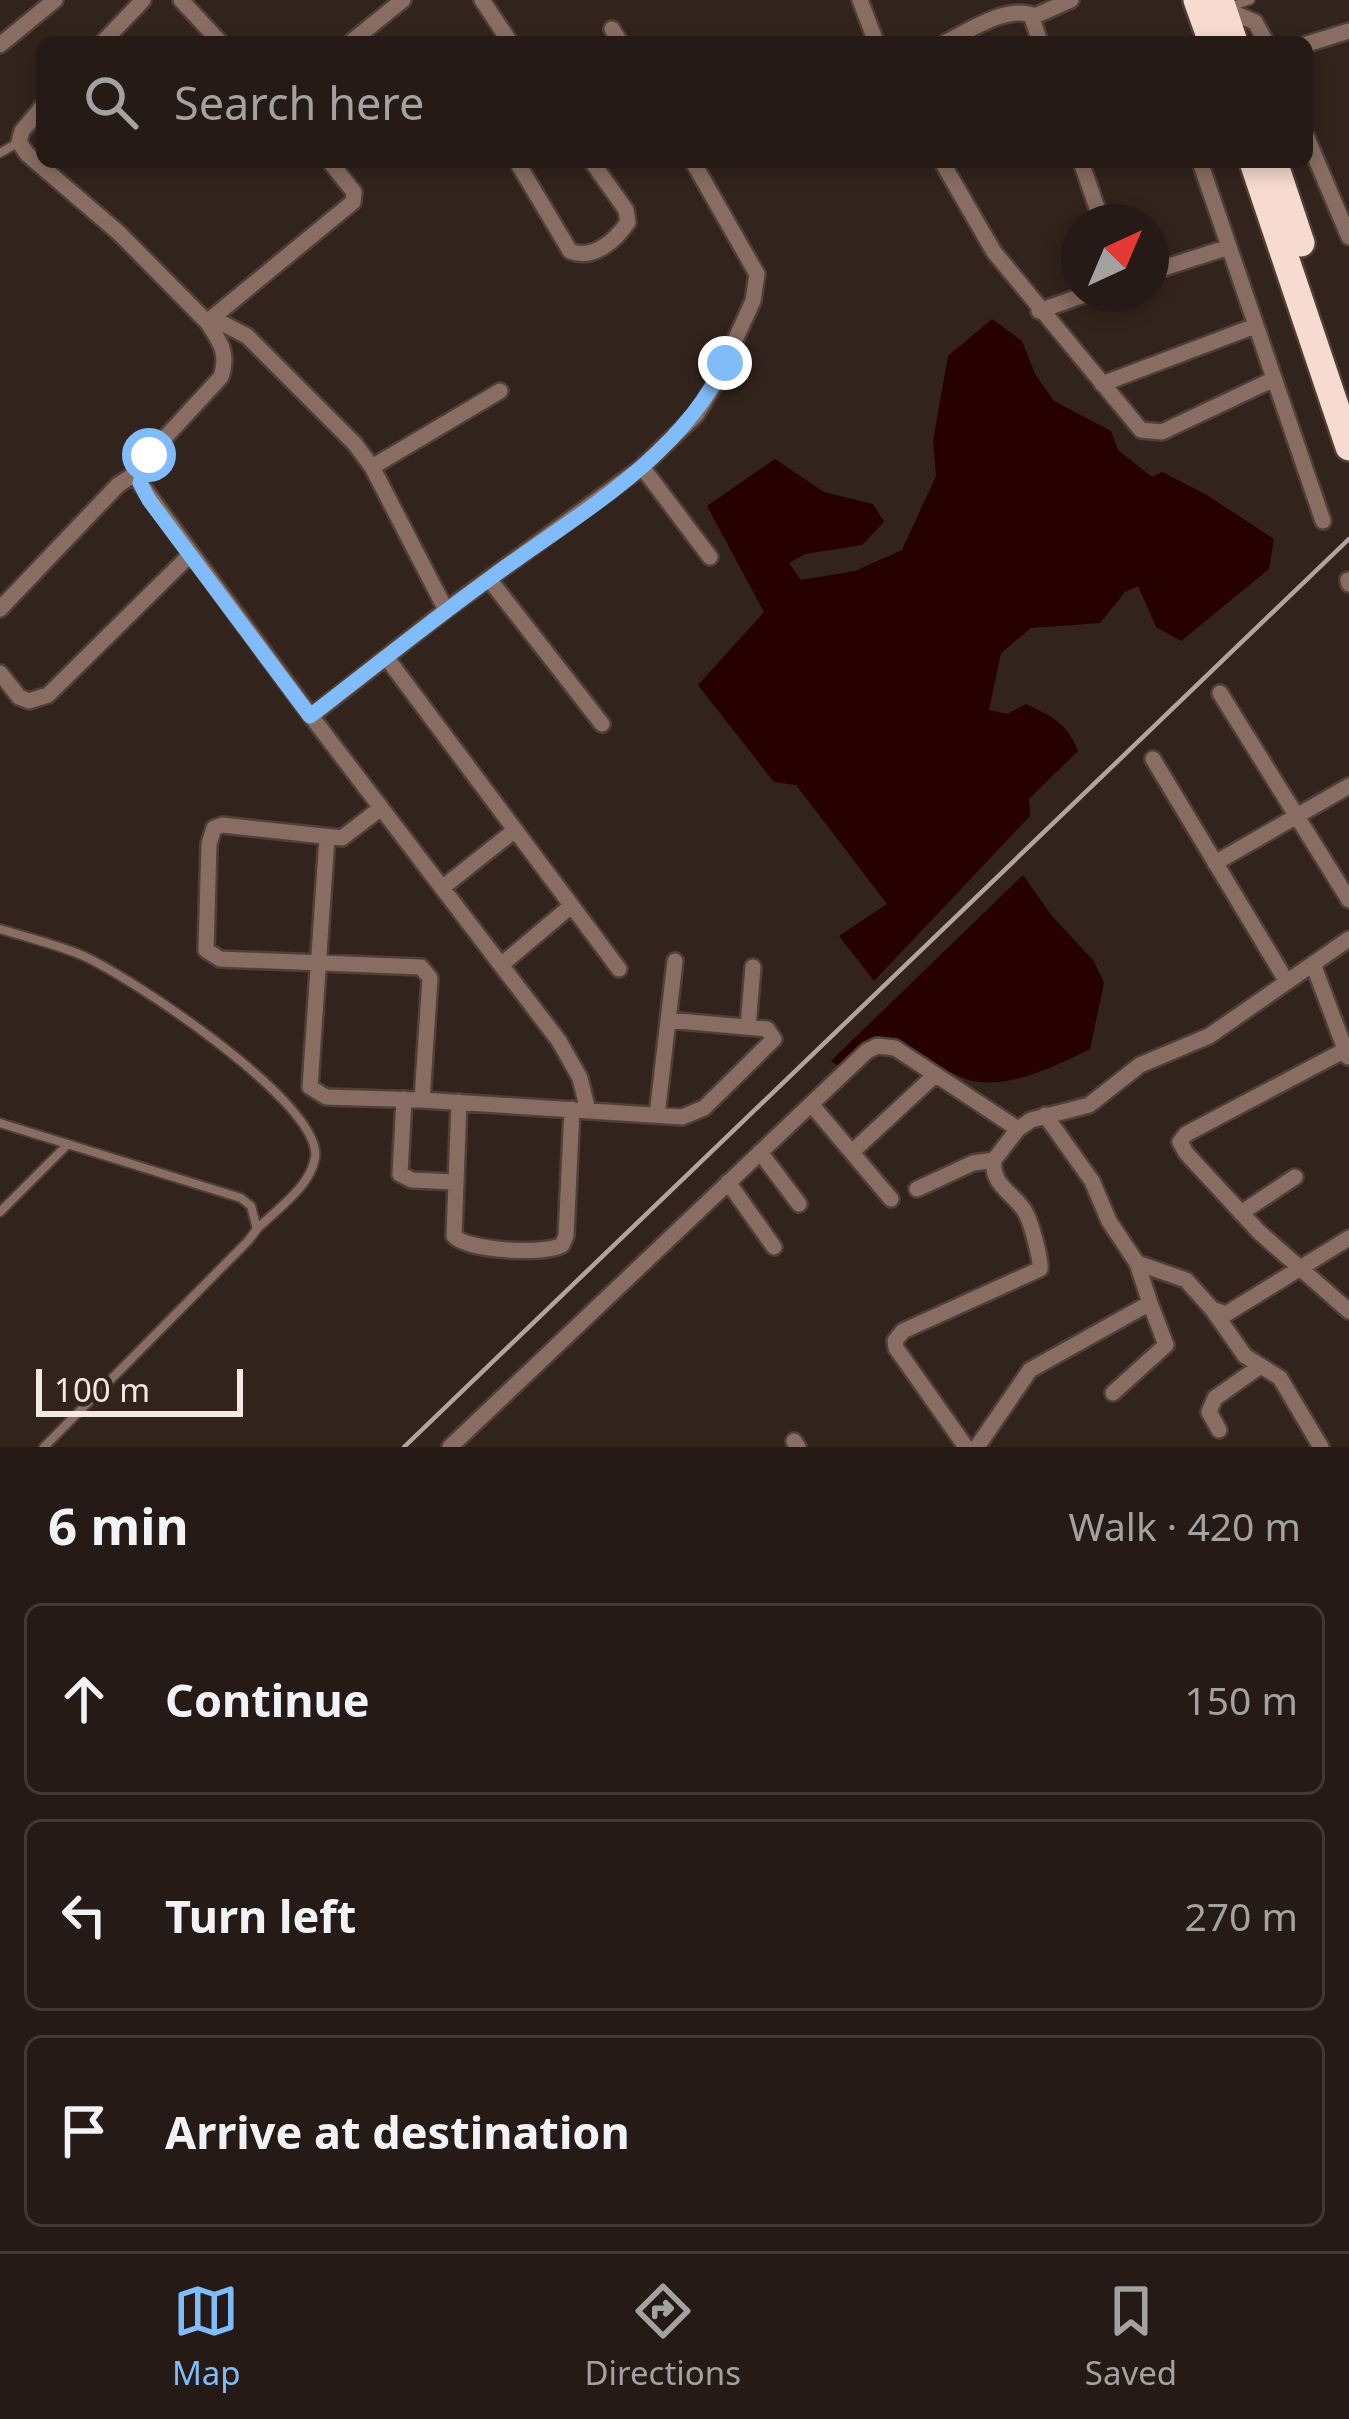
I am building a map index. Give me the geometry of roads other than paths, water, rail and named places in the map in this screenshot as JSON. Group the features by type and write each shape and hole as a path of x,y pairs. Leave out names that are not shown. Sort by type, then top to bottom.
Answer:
{"highway":[{"path":"1214,36 1223,2"},
{"path":"1223,2 1232,36"},
{"path":"1255,168 1349,446"},
{"path":"1276,168 1349,387"}],"street":[{"path":"0,45 56,0"},
{"path":"109,36 142,0"},
{"path":"181,0 214,36"},
{"path":"358,36 403,0"},
{"path":"482,0 506,36"},
{"path":"860,0 874,36"},
{"path":"1038,36 1035,16 1071,0"},
{"path":"1223,2 1255,22 1263,36"},
{"path":"959,36 1006,15 1026,11 1035,16"},
{"path":"1313,42 1349,32"},
{"path":"36,114 22,131 20,142 36,162"},
{"path":"1313,152 1349,237"},
{"path":"43,168 119,233 207,322 222,344 226,362 221,376 149,455 141,470 140,483 149,500 559,1041 580,1078 566,1236 556,1250 458,1242 453,1226 459,1102"},
{"path":"207,322 353,202 355,192 335,168"},
{"path":"521,168 570,251 580,255 592,254 628,222 626,210 596,168"},
{"path":"310,716 642,467 696,415 725,363 757,284 752,260 697,168"},
{"path":"950,168 994,252 1141,430 1152,433 1274,379"},
{"path":"1083,168 1096,204"},
{"path":"1202,168 1323,521"},
{"path":"1169,266 1229,247"},
{"path":"1040,311 1061,303"},
{"path":"207,322 218,321 247,336 355,444 372,466 446,610"},
{"path":"1102,384 1255,326"},
{"path":"372,466 500,391"},
{"path":"642,467 710,557"},
{"path":"0,609 118,484 141,470"},
{"path":"0,673 19,697 39,700 190,555"},
{"path":"489,579 602,724"},
{"path":"386,657 619,969"},
{"path":"1220,693 1349,900"},
{"path":"1154,759 1288,982"},
{"path":"1215,863 1349,786"},
{"path":"381,808 348,835 214,828 209,835 206,950 220,959 421,967 427,971 422,1100"},
{"path":"442,888 515,830"},
{"path":"327,837 310,1087 326,1097 694,1114 774,1039 767,1029 668,1020"},
{"path":"501,965 571,906"},
{"path":"966,1447 895,1341 903,1331 1040,1269 1029,1219 997,1181 994,1160 1018,1129 1045,1115 1089,1105 1140,1065 1193,1045 1349,939"},
{"path":"658,1115 675,961"},
{"path":"1313,964 1347,1055 1183,1138 1186,1153 1241,1213 1349,1311"},
{"path":"748,1027 754,967"},
{"path":"450,1447 877,1046 895,1048 1018,1129"},
{"path":"852,1152 935,1075"},
{"path":"404,1100 400,1174 412,1180 455,1182"},
{"path":"811,1104 891,1198"},
{"path":"1045,1115 1086,1170 1109,1221 1137,1263 1166,1345 1113,1393"},
{"path":"760,1152 799,1204"},
{"path":"916,1189 973,1162 994,1160"},
{"path":"1241,1213 1295,1177"},
{"path":"728,1181 774,1247"},
{"path":"1212,1309 1226,1314 1235,1311 1349,1238"},
{"path":"1137,1263 1186,1280 1245,1356 1280,1378 1321,1447"},
{"path":"977,1447 1030,1370 1150,1304"},
{"path":"1219,1430 1210,1406 1259,1367"}],"lane":[{"path":"0,153 20,142"},
{"path":"0,929 107,968 247,1063 308,1130 315,1146 308,1177 44,1447"},
{"path":"0,1124 241,1198 250,1206 257,1229"},
{"path":"0,1212 68,1144"}],"railway":[{"path":"404,1447 1349,539"}]}
